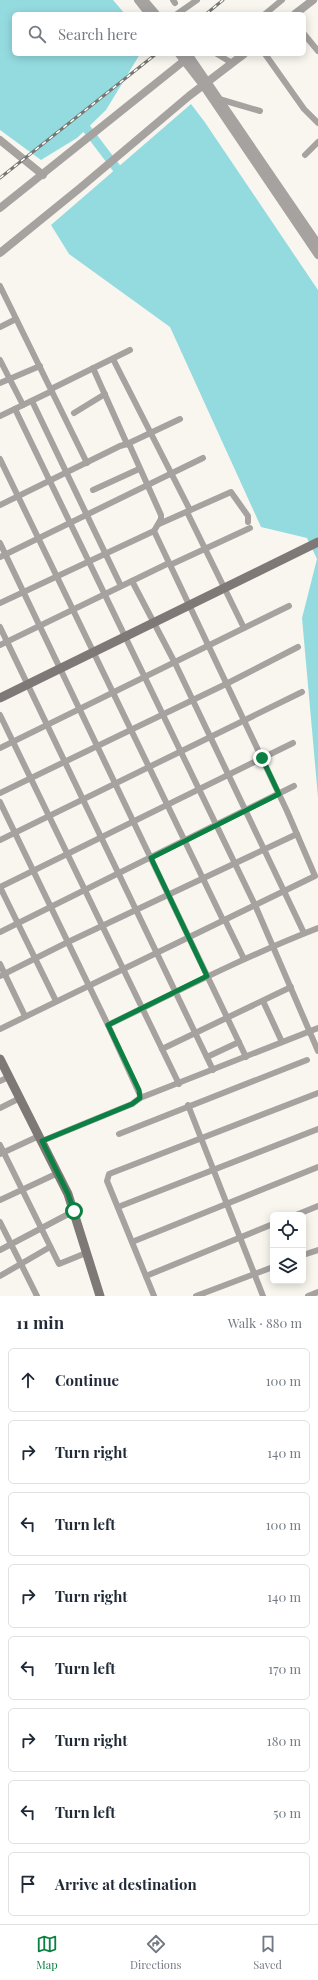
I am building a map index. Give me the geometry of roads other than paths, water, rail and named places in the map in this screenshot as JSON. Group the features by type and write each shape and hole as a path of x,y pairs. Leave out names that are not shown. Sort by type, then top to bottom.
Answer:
{"main road":[{"path":"0,698 318,542"},
{"path":"0,1059 58,1173 74,1211 100,1296"}],"street":[{"path":"138,0 147,12"},
{"path":"144,0 154,12"},
{"path":"180,12 197,0"},
{"path":"267,12 282,0"},
{"path":"298,12 313,0"},
{"path":"307,40 318,40"},
{"path":"307,40 318,51"},
{"path":"0,208 43,175 185,56 276,187 318,244"},
{"path":"220,56 232,63"},
{"path":"0,253 189,96 241,56"},
{"path":"266,56 304,109 318,123"},
{"path":"205,84 220,99 318,255"},
{"path":"220,99 260,111"},
{"path":"305,155 318,142"},
{"path":"2,145 43,175"},
{"path":"0,286 2,296 16,319 40,366 87,463"},
{"path":"0,327 16,319"},
{"path":"0,416 130,350"},
{"path":"113,359 172,473 205,549 244,628"},
{"path":"0,360 23,405"},
{"path":"0,383 40,366"},
{"path":"94,368 160,516 159,524"},
{"path":"74,413 105,394"},
{"path":"32,401 122,586"},
{"path":"15,409 200,789 274,945 313,1035 318,1051"},
{"path":"0,505 180,419"},
{"path":"3,555 202,458"},
{"path":"0,459 74,609 203,879 244,959"},
{"path":"93,490 139,468"},
{"path":"0,603 154,531 154,528 159,524 231,492 248,516 249,525 205,549 132,581 0,645"},
{"path":"0,1029 89,984 315,876 279,794 154,531"},
{"path":"0,543 3,555 40,626 246,1057"},
{"path":"132,581 175,663 304,933"},
{"path":"0,748 289,606"},
{"path":"0,627 213,1070"},
{"path":"0,793 226,684 298,647"},
{"path":"0,840 302,692"},
{"path":"0,715 179,1084"},
{"path":"56,1001 0,887 293,743"},
{"path":"0,932 294,786"},
{"path":"0,802 89,984 139,1090 140,1098"},
{"path":"2,975 68,942 297,834"},
{"path":"108,1025 274,945 318,928"},
{"path":"0,964 2,975 25,1016"},
{"path":"162,1049 291,987"},
{"path":"263,1001 282,1042"},
{"path":"2,1154 132,1104 140,1098 179,1084 282,1042 313,1035 318,1028"},
{"path":"207,1057 239,1042"},
{"path":"119,1134 188,1105 307,1060"},
{"path":"0,1082 9,1077"},
{"path":"154,1296 107,1181 109,1174 318,1093"},
{"path":"0,1108 20,1098"},
{"path":"188,1105 263,1296"},
{"path":"118,1207 318,1129"},
{"path":"0,1145 2,1154 22,1190 50,1248 60,1264 86,1253"},
{"path":"132,1242 318,1167"},
{"path":"0,1200 58,1173"},
{"path":"303,1212 318,1206"},
{"path":"0,1250 74,1211"},
{"path":"0,1222 37,1296"},
{"path":"146,1276 270,1225"},
{"path":"0,1276 50,1248"},
{"path":"306,1254 318,1250"},
{"path":"196,1296 270,1268"},
{"path":"308,1296 318,1292"}],"water":[{"path":"0,0 113,0 123,12 12,12 12,56 139,56 106,110 77,138 41,160 0,130"},
{"path":"191,104 318,290 318,797 302,618 317,559 307,538 261,527 170,327 69,254 51,225"}],"waterway":[{"path":"80,120 124,178"}],"railway":[{"path":"208,12 223,0"},
{"path":"0,178 153,56"}]}
